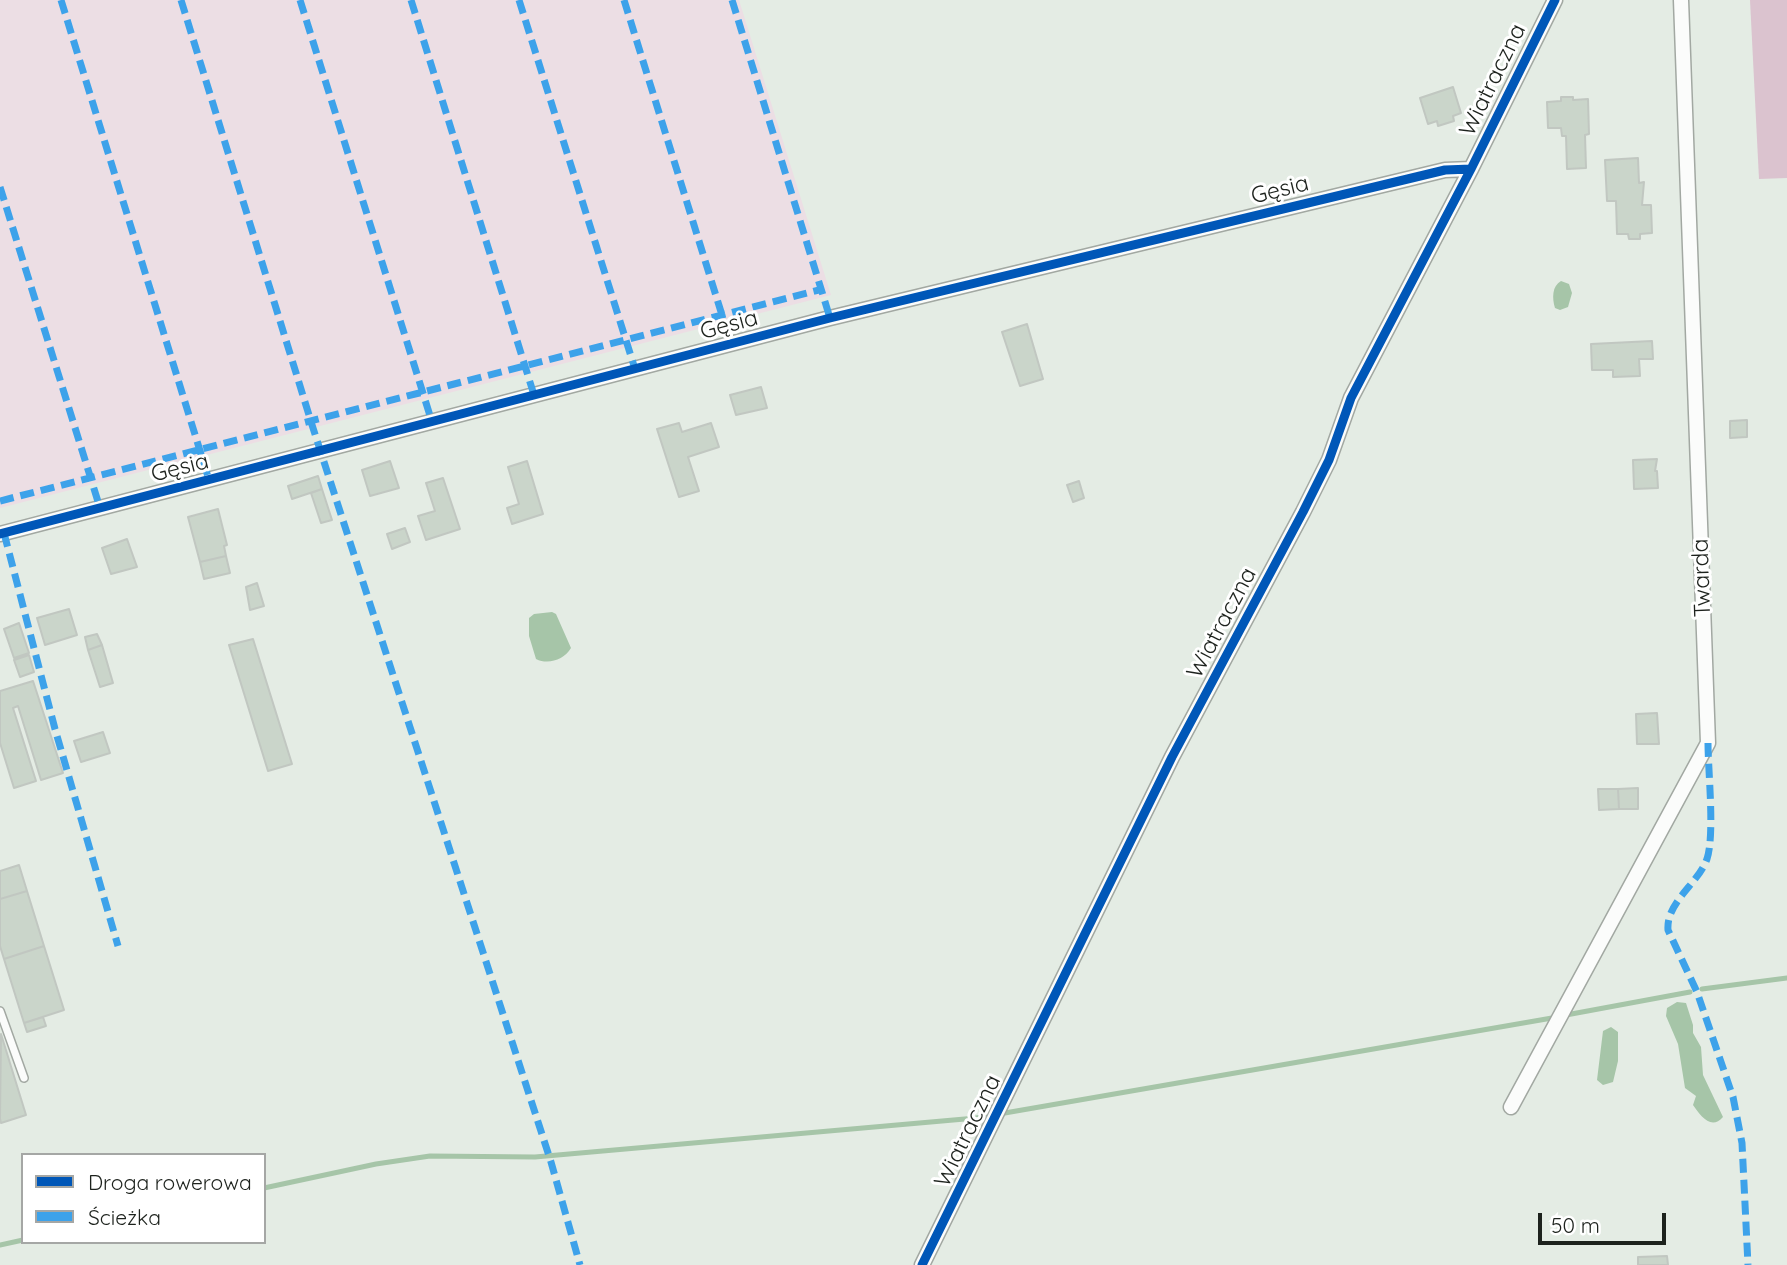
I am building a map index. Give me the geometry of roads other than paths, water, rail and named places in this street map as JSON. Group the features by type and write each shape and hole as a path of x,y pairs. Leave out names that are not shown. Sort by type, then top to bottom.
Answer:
{"street":[{"name":"Wiatraczna","path":"922,1265 1172,757 1319,481 1351,398 1471,169 1555,0"},
{"name":"Twarda","path":"1511,1107 1708,743 1681,0"},
{"name":"Gęsia","path":"0,534 843,315 1431,173 1471,169"}],"lane":[{"path":"0,1011 24,1078"}],"waterway":[{"path":"1702,989 1787,978"},
{"path":"1566,1015 1690,992"},
{"path":"266,1188 376,1164 430,1156 535,1157 976,1118 1552,1018"},
{"path":"0,1245 21,1240"}]}
